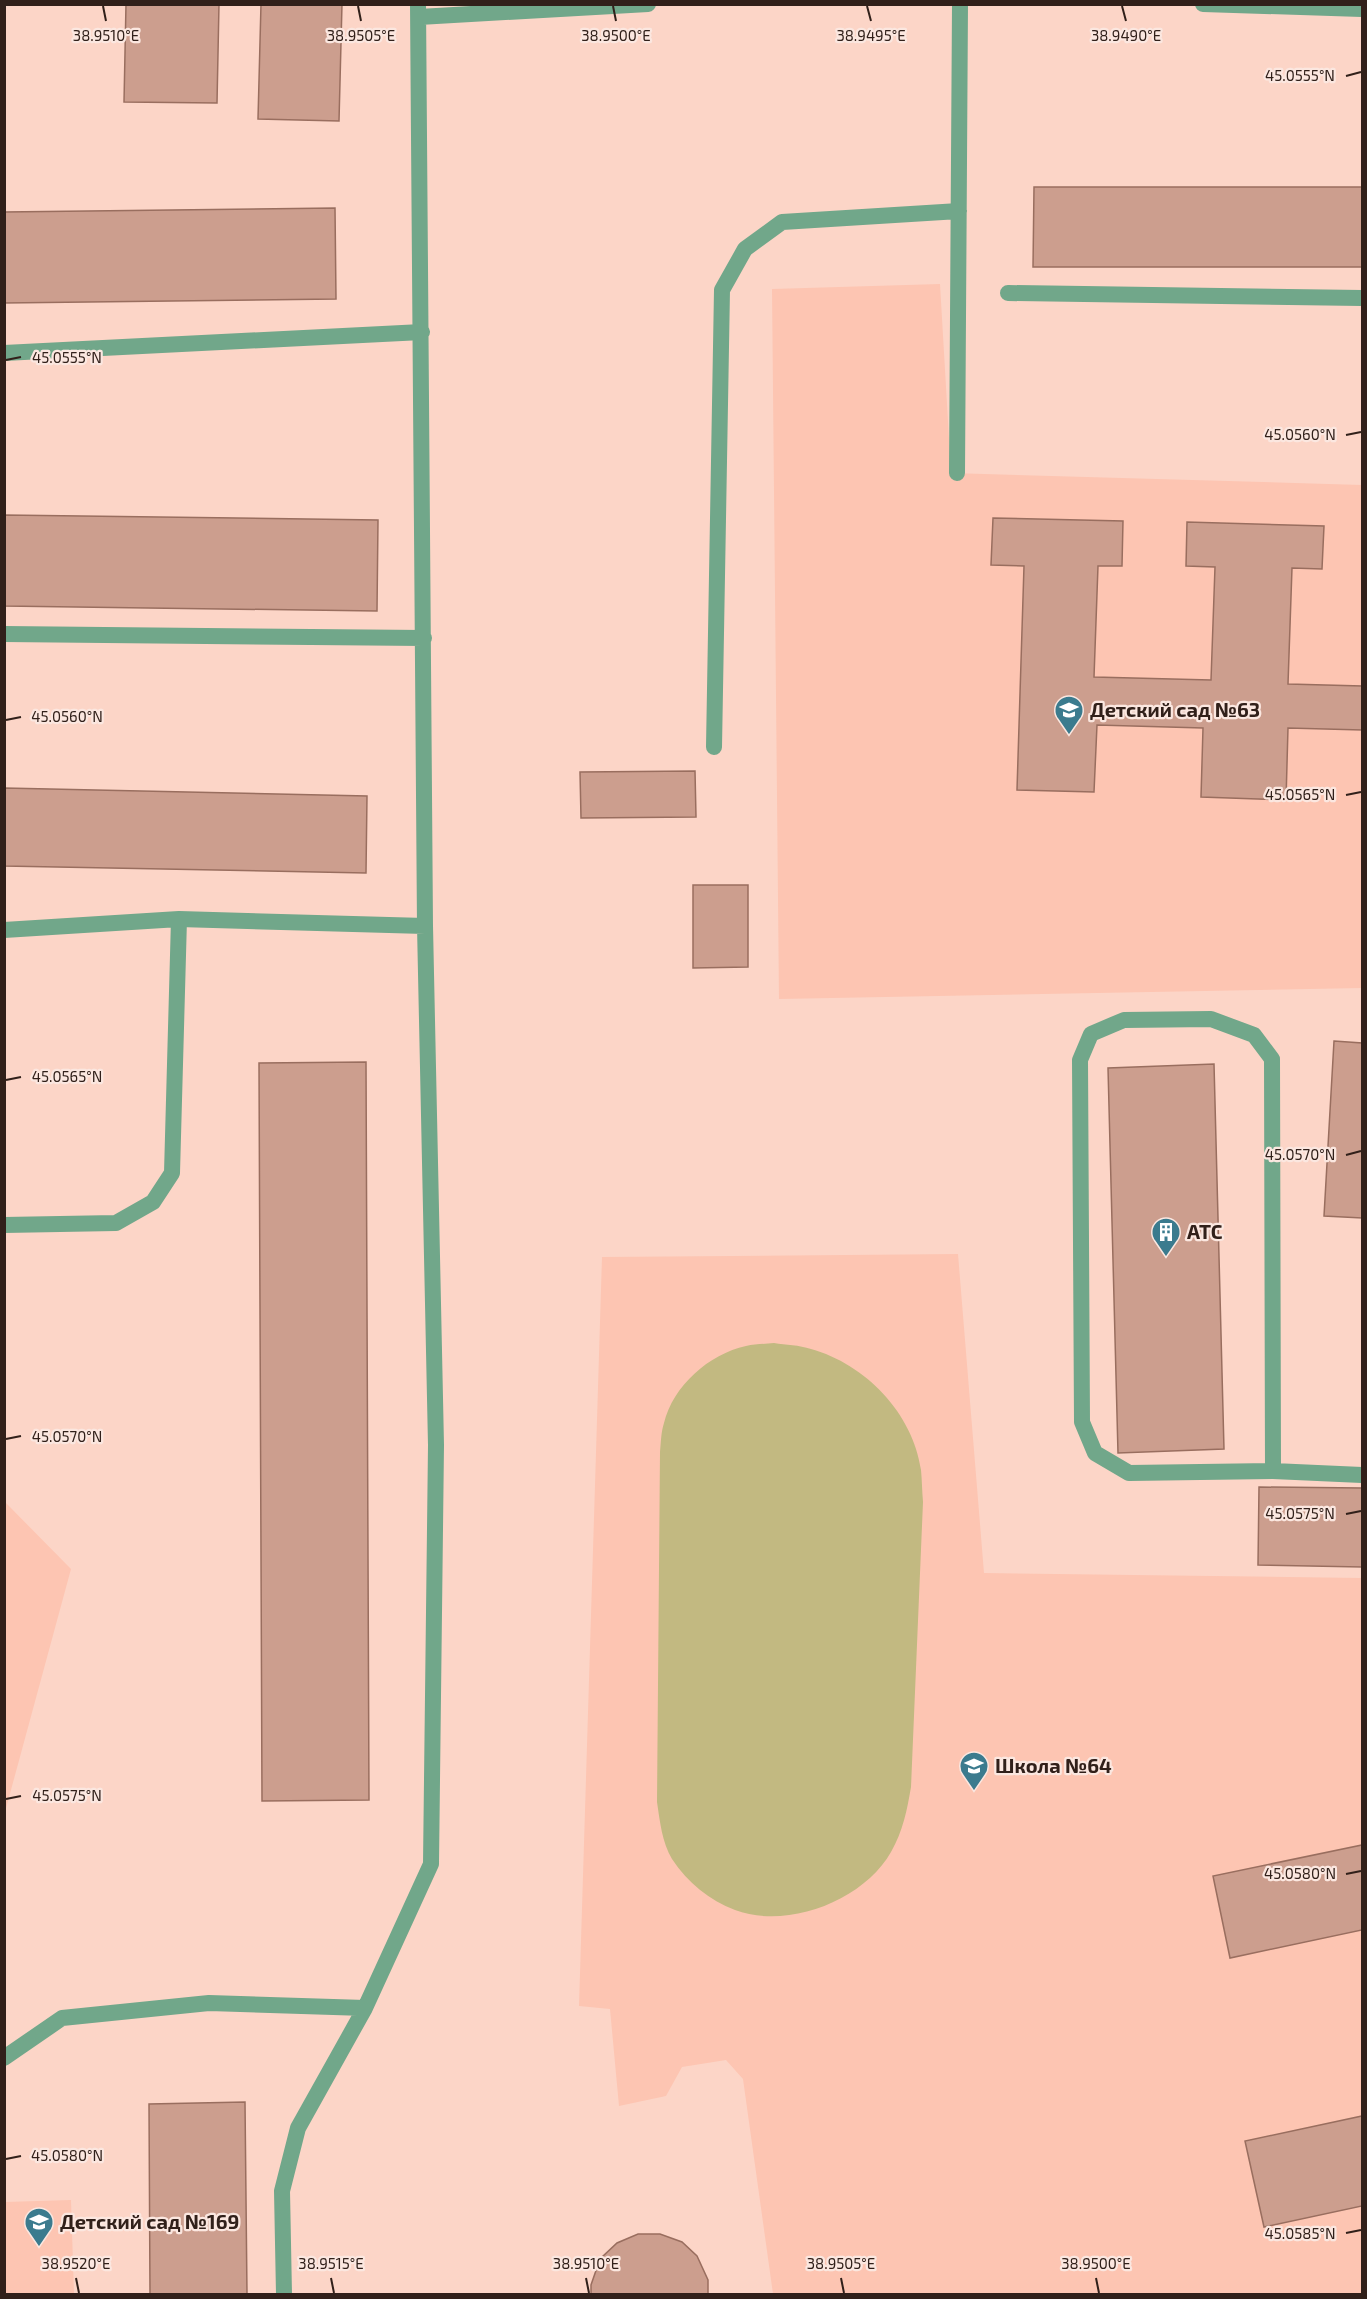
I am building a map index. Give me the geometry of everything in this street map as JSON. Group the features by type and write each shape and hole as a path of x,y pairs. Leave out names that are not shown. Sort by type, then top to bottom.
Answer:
{"lane":[{"path":"285,2295 282,2191 298,2128 365,2008 431,1864 436,1445 425,926 418,11 648,4"},
{"path":"957,473 960,4"},
{"path":"1203,4 1362,9"},
{"path":"714,747 722,290 745,249 782,222 958,211"},
{"path":"1008,293 1362,298"},
{"path":"4,353 422,332"},
{"path":"4,634 424,638"},
{"path":"4,930 179,919 425,926"},
{"path":"4,1225 116,1222 153,1202 172,1173 179,919"},
{"path":"1273,1471 1272,1059 1254,1035 1211,1019 1124,1020 1091,1034 1080,1060 1082,1422 1095,1453 1129,1473 1273,1471 1362,1475"},
{"path":"4,2058 62,2018 209,2003 365,2008"}],"shaded area":[{"name":"Детский сад №63","path":"940,284 951,473 1362,485 1362,988 779,999 772,289"},
{"name":"Школа №64","path":"958,1254 984,1573 1362,1578 1362,2294 773,2294 743,2079 726,2060 682,2067 666,2096 619,2106 610,2009 579,2006 602,1257"},
{"path":"774,1343 806,1348 831,1356 850,1366 883,1394 908,1429 916,1449 921,1470 923,1502 911,1787 902,1828 891,1852 879,1869 863,1884 823,1907 778,1916 756,1915 735,1910 708,1896 692,1883 678,1868 666,1846 657,1802 660,1452 663,1426 675,1396 684,1384 706,1364 732,1350 749,1345"},
{"path":"5,1502 71,1569 5,1812"},
{"name":"Детский сад №169","path":"71,2200 74,2294 5,2294 5,2202"}],"building":[{"path":"126,4 219,4 217,103 124,102"},
{"path":"261,4 342,4 339,121 258,119"},
{"path":"1034,187 1362,187 1362,267 1033,267"},
{"path":"335,208 336,299 4,303 4,212"},
{"path":"4,515 378,520 377,611 4,606"},
{"path":"993,518 1123,521 1122,566 1098,566 1094,677 1211,680 1215,567 1186,566 1187,522 1324,526 1322,569 1292,568 1288,684 1362,686 1362,730 1288,728 1286,800 1201,797 1203,728 1097,725 1094,792 1017,790 1024,566 991,565"},
{"path":"695,771 696,817 581,818 580,772"},
{"path":"4,788 367,796 366,873 4,866"},
{"path":"693,885 748,885 748,967 693,968"},
{"path":"1334,1041 1362,1043 1362,1218 1324,1216"},
{"path":"366,1062 369,1800 262,1801 259,1063"},
{"name":"АТС","path":"1214,1064 1224,1449 1118,1453 1108,1068"},
{"path":"1259,1487 1362,1488 1362,1567 1258,1565"},
{"path":"1362,1845 1362,1930 1230,1958 1213,1876"},
{"path":"245,2102 247,2294 150,2294 149,2104"},
{"path":"1362,2116 1362,2206 1264,2227 1245,2141"},
{"path":"638,2234 660,2234 682,2242 697,2256 708,2280 708,2294 591,2294 591,2285 600,2259 617,2243"}],"place":[{"name":"Детский сад №63","path":"1069,736"},
{"name":"АТС","path":"1166,1258"},
{"name":"Школа №64","path":"974,1792"},
{"name":"Детский сад №169","path":"39,2248"}]}
